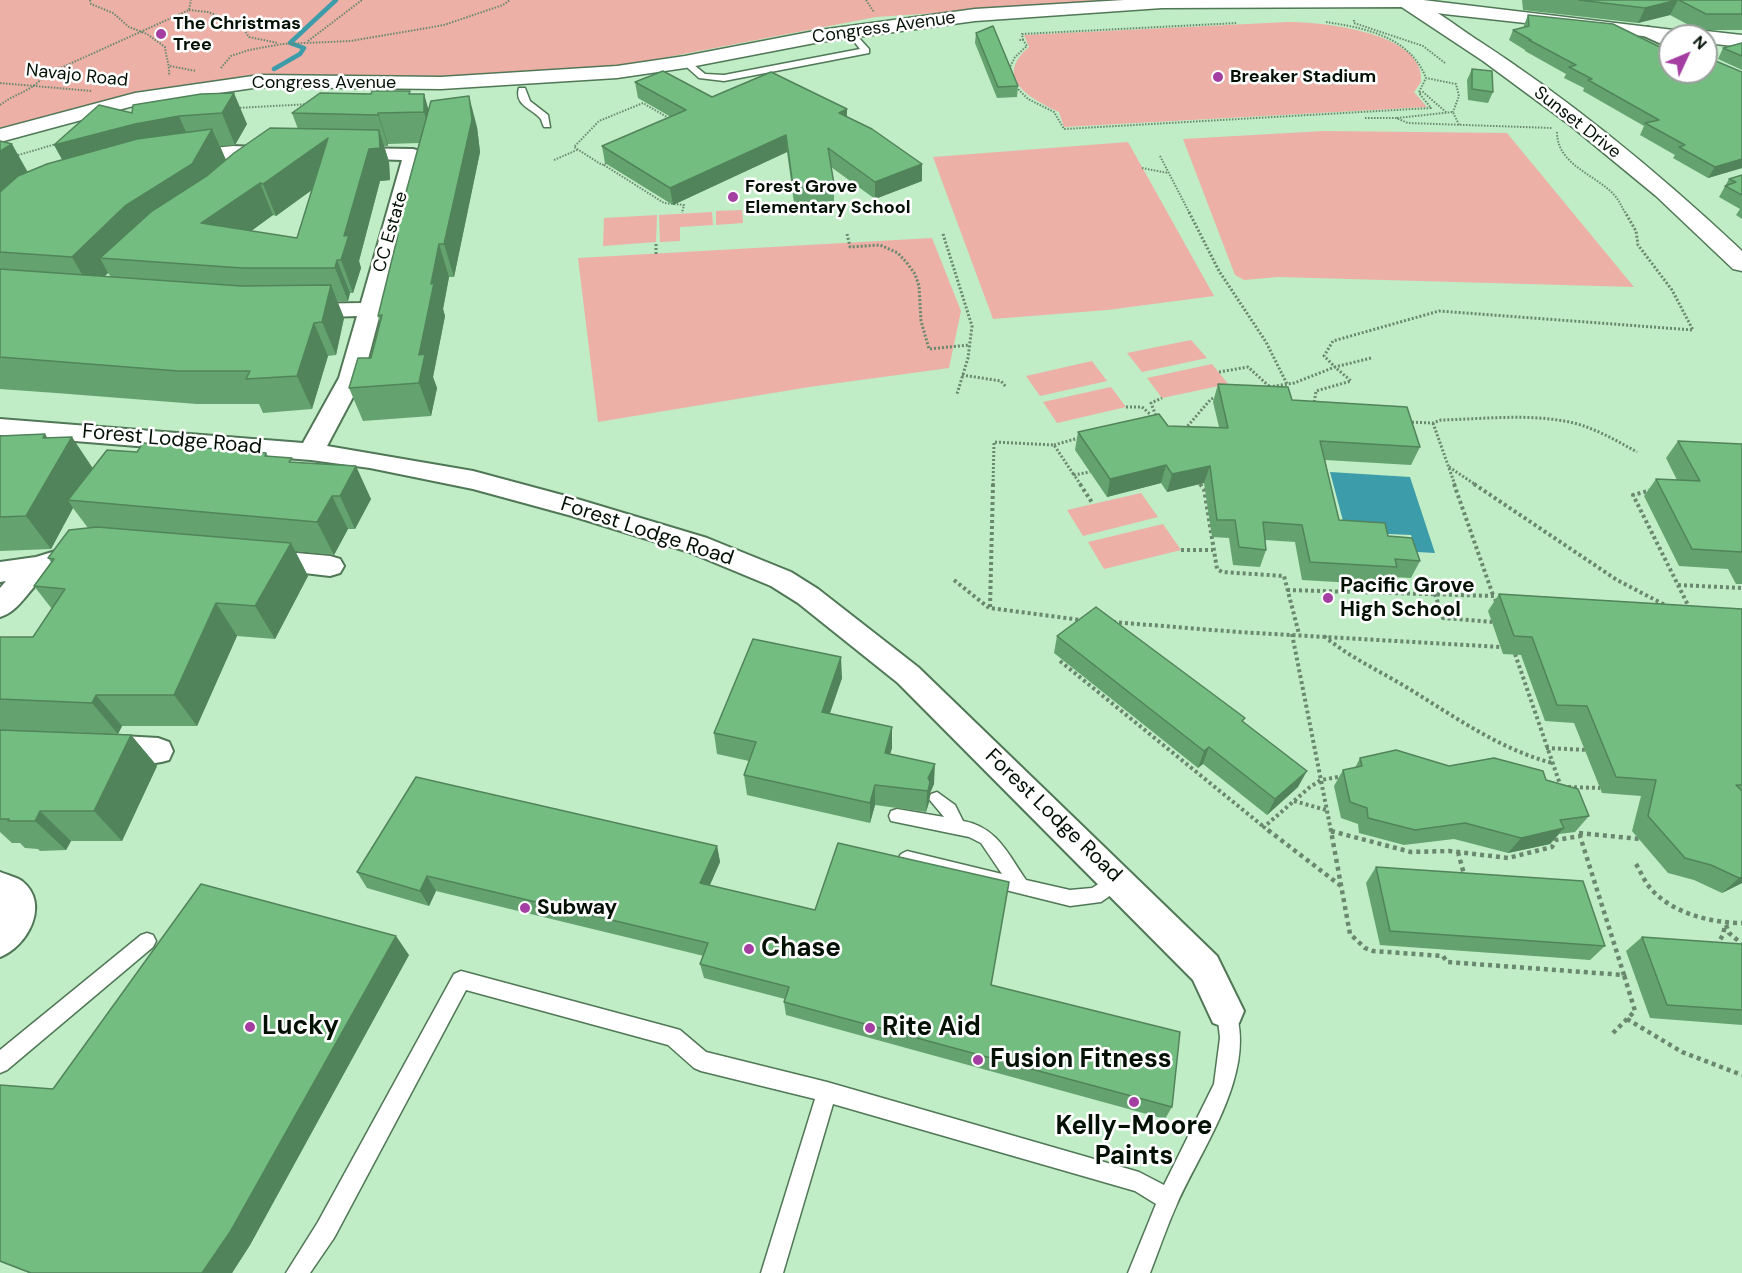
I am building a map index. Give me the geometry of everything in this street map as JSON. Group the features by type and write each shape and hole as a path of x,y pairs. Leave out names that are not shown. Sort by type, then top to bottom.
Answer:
{"street":[{"name":"Congress Avenue","path":"0,136 104,106 164,94 260,81 441,83 617,72 685,62 850,31 946,18 1139,4 1404,0 1444,9 1658,33"},
{"name":"Sunset Drive","path":"1404,0 1582,125 1672,199 1742,264"},
{"path":"1648,32 1658,37"},
{"path":"1718,38 1742,41"},
{"name":"Congress Avenue","path":"7,152 93,120 157,107 236,96 288,93 463,95 575,83 617,72"},
{"path":"246,173 252,166 256,152"},
{"path":"169,160 207,154 290,152"},
{"name":"CC Estate","path":"311,452 351,378 413,155 334,153"},
{"path":"280,310 370,309"},
{"name":"Forest Lodge Road","path":"0,427 311,452 393,464 473,480 527,494 698,545 781,579 808,596 908,675 1205,968 1226,1011"},
{"path":"0,572 43,565 92,550 111,549"},
{"path":"237,558 330,566"},
{"path":"0,607 23,580 43,565"},
{"path":"79,747 158,750"},
{"path":"0,887 7,890 16,900 19,911 16,923 0,941"}],"lane":[{"path":"685,62 697,76 712,79 866,51 850,31"},
{"path":"522,90 523,99 529,107 545,117 547,125"},
{"path":"937,799 949,810 958,828"},
{"path":"897,816 972,830 987,838 1020,885"},
{"path":"907,859 1070,898 1095,896 1118,880"},
{"path":"0,1063 147,941"},
{"path":"297,1273 326,1230 461,980 673,1037 701,1060 827,1092 1139,1182 1168,1199"},
{"path":"1139,1273 1168,1199 1224,1086 1230,1038 1226,1011"},
{"path":"772,1273 827,1092"}],"path":[{"path":"90,0 91,4 113,13 129,27 165,47 166,59 170,66 178,69 191,68 200,76"},
{"path":"189,10 191,0"},
{"path":"307,42 316,32 354,9 362,0"},
{"path":"219,72 231,56 249,50 282,44 351,40 444,25 503,5 510,0"},
{"path":"0,105 9,98 38,85 45,75 189,10 208,12 240,24 249,37 282,44"},
{"path":"1353,15 1354,23 1423,46 1445,63"},
{"path":"1319,21 1357,28 1392,40 1420,62 1426,78 1419,93"},
{"path":"1009,69 1015,57 1027,46 1021,40 1022,34 1246,22"},
{"path":"164,94 170,66"},
{"path":"1426,78 1456,84 1459,96 1453,112 1459,125"},
{"path":"1012,79 1019,93 1056,113 1064,129 1431,108 1419,93"},
{"name":"Navajo Road","path":"0,83 99,91"},
{"path":"1419,93 1423,92 1447,113"},
{"path":"237,108 318,103"},
{"path":"665,127 676,122 643,103 599,121 584,138 574,144 577,150 604,164 664,203 684,205 682,213"},
{"path":"1365,118 1396,118 1453,112"},
{"path":"1396,118 1408,123 1562,127"},
{"path":"592,122 597,124"},
{"path":"1313,408 1316,391 1351,381 1324,356 1333,341 1439,311 1693,330 1672,290 1638,245 1636,231 1615,196 1573,165 1557,140 1555,128"},
{"path":"7,152 65,141"},
{"path":"554,160 577,150"},
{"path":"1160,156 1219,271 1266,342 1287,384"},
{"path":"604,164 614,160"},
{"path":"1142,168 1168,174"},
{"path":"848,234 850,248 880,245 890,248 898,253 915,274 919,286 921,321 928,349 969,345"},
{"path":"943,234 972,326 957,394"},
{"path":"656,244 656,255"},
{"path":"1261,389 1287,384 1335,366 1371,358"},
{"path":"1219,372 1248,367 1270,387"},
{"path":"962,375 1001,381 1006,387"},
{"path":"1279,386 1284,395"},
{"path":"1192,432 1183,431 1211,399 1222,396"},
{"path":"1158,426 1151,403 1162,398"},
{"path":"1126,408 1142,407 1150,414 1152,425 1141,423"},
{"path":"1400,421 1433,423 1441,420 1506,420 1571,423 1602,433 1637,452"},
{"path":"1433,423 1500,612"},
{"path":"990,608 993,442 1054,444 1086,436"},
{"path":"1054,444 1093,504"},
{"path":"1449,467 1617,580 1673,609"},
{"path":"1074,475 1090,472"},
{"path":"1193,474 1204,489 1217,569 1222,572 1284,576 1299,634"},
{"path":"1653,489 1633,495 1690,610"},
{"path":"1181,550 1213,550"},
{"path":"954,580 990,608 1084,620"},
{"path":"1678,585 1742,588"},
{"path":"1287,590 1494,596"},
{"path":"1436,594 1443,618 1492,622"},
{"path":"1105,621 1501,647"},
{"path":"1292,634 1350,934 1365,948 1373,951 1443,956 1448,962 1625,975"},
{"path":"1323,636 1337,649 1406,686 1436,707 1514,752 1552,763"},
{"path":"1515,654 1564,796"},
{"path":"1060,661 1264,827 1341,886"},
{"path":"1546,748 1591,750"},
{"path":"1264,827 1321,780 1351,774"},
{"path":"1561,786 1600,788"},
{"path":"1294,801 1326,810"},
{"path":"1575,824 1635,1011 1612,1033"},
{"path":"1330,831 1411,852 1458,852 1508,858 1552,847 1556,840 1579,835 1640,839"},
{"path":"1458,852 1466,880"},
{"path":"1636,864 1649,888 1661,898 1686,911 1725,925 1742,923"},
{"path":"1725,925 1729,933 1742,944"},
{"path":"1718,958 1715,947 1723,935 1725,925"},
{"path":"1627,1019 1662,1043 1723,1070 1742,1075"}],"shaded area":[{"path":"0,0 1135,0 876,17 616,67 507,78 284,81 171,93 0,136"},
{"name":"Breaker Stadium","path":"1288,22 1346,28 1390,41 1407,52 1418,65 1421,82 1414,92 1427,107 1064,127 1059,112 1027,94 1015,78 1014,68 1029,47 1024,35"},
{"path":"1324,131 1507,133 1634,287 1278,277 1244,280 1235,275 1183,139"},
{"path":"1128,142 1214,296 1107,310 993,319 933,157"},
{"path":"742,210 743,223 716,225 716,211"},
{"path":"712,212 713,225 680,227 680,241 660,242 659,215"},
{"path":"657,215 656,242 603,246 604,218"},
{"path":"932,238 961,311 949,368 809,387 598,422 578,258"},
{"path":"1191,340 1207,358 1142,372 1127,353"},
{"path":"1092,361 1107,381 1040,396 1026,376"},
{"path":"1212,364 1228,384 1162,398 1147,378"},
{"path":"1111,387 1126,407 1057,423 1043,402"},
{"path":"1141,493 1158,517 1083,536 1067,510"},
{"path":"1163,524 1181,550 1104,569 1088,542"}],"water":[{"path":"1330,472 1410,477 1435,553 1417,552 1411,535 1346,532"}],"building":[{"path":"1579,0 1677,0 1645,8"},
{"path":"1679,0 1742,0 1742,14 1706,14"},
{"path":"1528,15 1613,24 1658,46 1658,84 1718,84 1718,62 1742,72 1742,159 1715,167 1679,147 1685,145 1645,123 1659,120 1569,67 1576,65 1513,30 1529,26"},
{"path":"993,26 1018,86 998,87 976,33"},
{"path":"1742,43 1742,56 1723,48"},
{"path":"1472,69 1492,71 1493,92 1472,89"},
{"path":"663,71 712,97 771,72 847,109 839,113 872,129 922,164 875,182 828,148 834,184 793,186 786,135 670,188 602,146 686,110 635,82"},
{"path":"372,91 410,91 409,94 424,94 424,112 378,113 378,115 292,113 320,93 371,94"},
{"path":"234,93 222,113 179,116 135,124 54,145 99,105 132,113 133,105 201,94"},
{"path":"469,96 472,120 444,244 439,244 431,284 434,283 419,355 425,354 419,383 349,388 358,358 371,358 382,315 378,316 398,235 394,236 431,101"},
{"path":"270,128 379,130 380,148 369,149 344,236 349,235 341,260 337,260 335,268 242,268 100,258 152,211 208,175 234,153","holes":["328,138 297,238 201,223 260,183 263,184"]},
{"path":"212,129 192,164 125,206 72,257 0,252 0,192 18,176 47,164 137,139"},
{"path":"0,141 12,144 0,151"},
{"path":"1742,175 1742,195 1725,186 1736,182 1729,179"},
{"path":"0,269 241,286 331,285 322,322 314,323 297,376 246,379 250,371 178,371 0,357"},
{"path":"1218,384 1288,387 1292,400 1407,407 1420,447 1320,441 1339,520 1385,523 1388,536 1412,538 1420,561 1395,559 1397,567 1310,562 1302,525 1263,522 1266,550 1239,547 1235,520 1217,520 1210,466 1172,474 1166,465 1110,479 1078,432 1159,414 1168,426 1228,428"},
{"path":"45,434 43,438 72,437 26,516 0,517 0,436"},
{"path":"1678,441 1742,444 1742,552 1692,549 1656,479 1700,481"},
{"path":"143,443 266,453 265,456 292,458 289,462 356,466 340,496 332,496 317,522 68,500 107,450 137,452"},
{"path":"97,527 291,543 255,606 216,603 174,695 96,695 92,703 0,699 0,637 33,637 65,589 34,586 54,559 48,558 69,530"},
{"path":"1499,594 1742,609 1742,785 1736,785 1742,791 1742,877 1739,878 1711,865 1685,858 1648,816 1656,780 1616,777 1587,706 1557,705 1532,637 1514,636"},
{"path":"1096,607 1245,718 1242,721 1307,771 1275,799 1209,747 1204,751 1057,636"},
{"path":"753,639 841,657 822,712 892,727 885,753 935,764 928,778 930,782 928,791 875,785 870,803 744,775 756,742 714,733"},
{"path":"0,730 131,735 94,811 40,811 35,821 8,821 9,819 0,819"},
{"path":"1396,750 1449,766 1494,758 1543,771 1546,780 1578,789 1589,816 1560,820 1564,828 1521,838 1465,823 1415,830 1368,818 1367,808 1350,802 1343,770 1362,766 1360,758"},
{"path":"416,777 717,846 700,883 815,910 838,843 1009,882 991,985 1180,1032 1172,1107 784,1002 789,987 700,964 708,943 427,876 420,891 357,872"},
{"path":"1376,867 1583,881 1605,946 1390,931"},
{"name":"Lucky","path":"201,884 396,936 230,1232 202,1273 31,1273 0,1261 0,1085 53,1089"},
{"path":"1642,937 1742,944 1742,1010 1667,1005"}],"waterway":[{"path":"274,69 300,54 304,48 290,43 336,0"}],"place":[{"name":"The Christmas Tree","path":"161,34"},
{"name":"Breaker Stadium","path":"1218,77"},
{"name":"Forest Grove Elementary School","path":"733,197"},
{"name":"Pacific Grove High School","path":"1328,598"},
{"name":"Subway","path":"525,908"},
{"name":"Chase","path":"749,949"},
{"name":"Lucky","path":"250,1027"},
{"name":"Rite Aid","path":"870,1028"},
{"name":"Fusion Fitness","path":"978,1060"},
{"name":"Kelly-Moore Paints","path":"1134,1102"}]}
